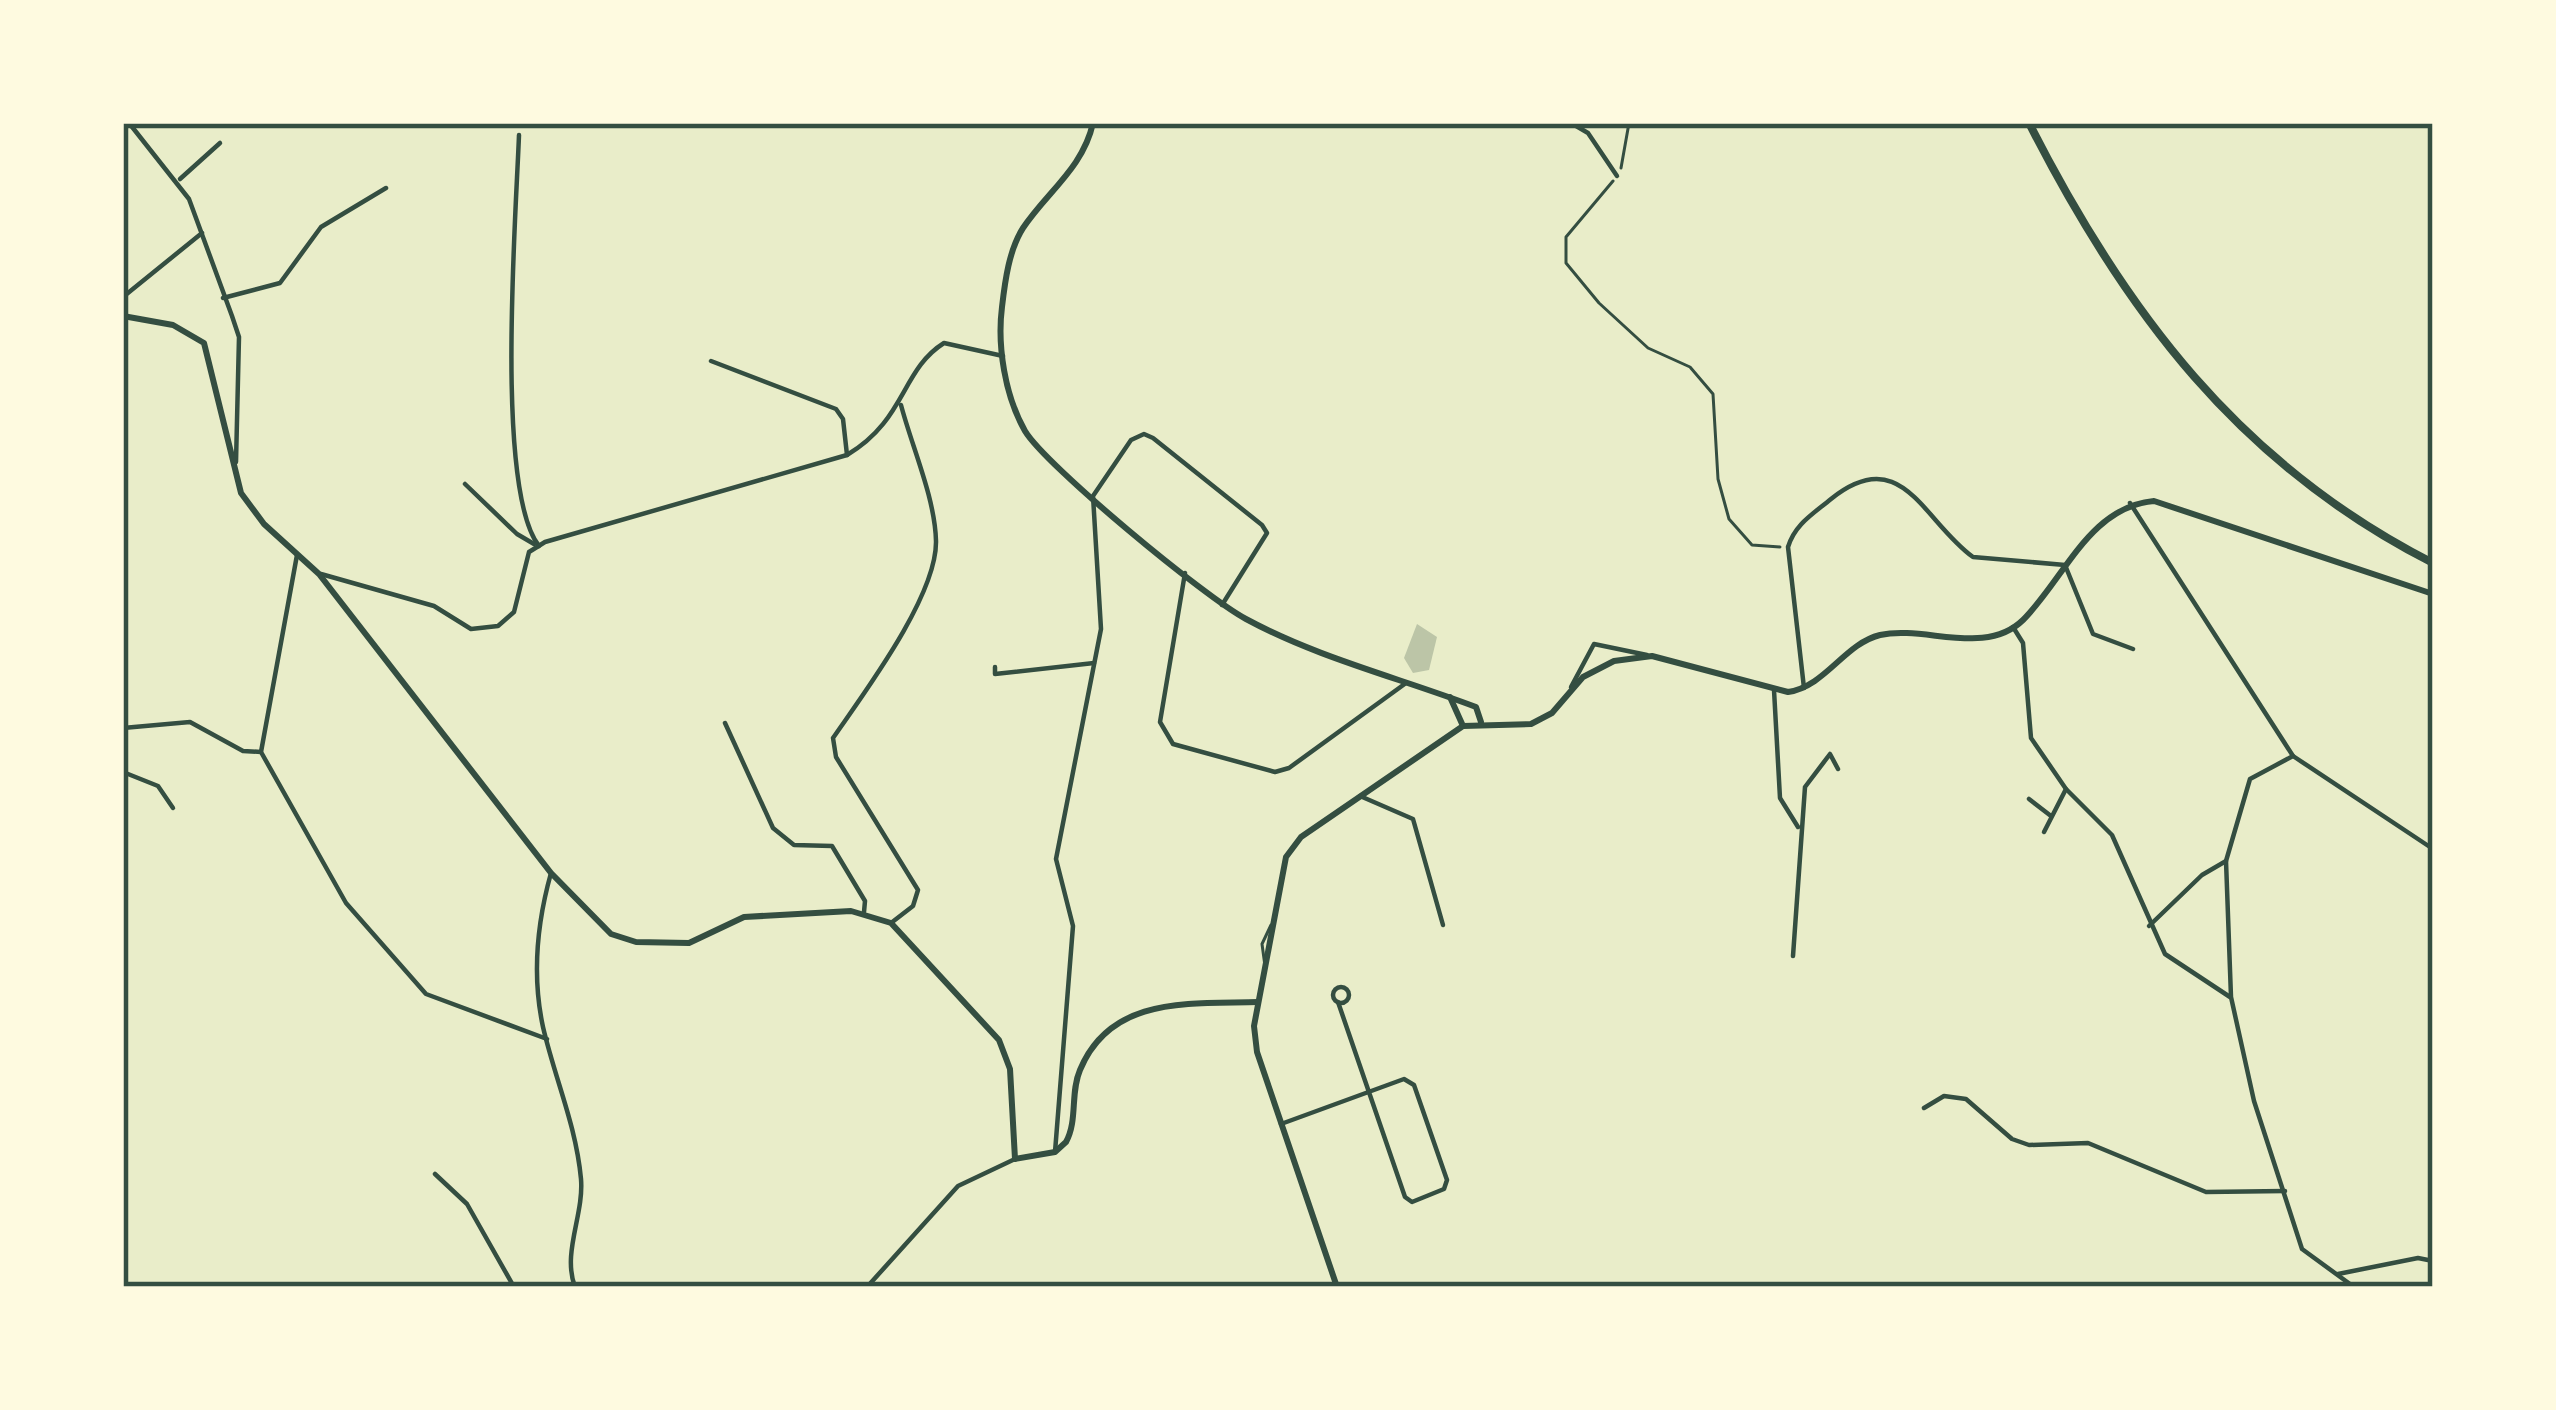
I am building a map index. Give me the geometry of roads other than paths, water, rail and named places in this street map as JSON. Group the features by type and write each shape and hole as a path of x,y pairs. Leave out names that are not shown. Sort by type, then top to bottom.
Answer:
{"main road":[{"path":"2029,123 2088,237 2128,298 2209,396 2329,500 2433,563"}],"street":[{"path":"129,123 154,159 178,181 203,232 238,337 236,474"},
{"path":"1093,123 1081,156 1014,247 1002,309 1003,356 1023,428 1093,496 1222,605 1269,631 1476,707 1481,722"},
{"path":"1571,123 1588,133 1616,176"},
{"path":"519,135 511,365 523,518 539,546"},
{"path":"178,181 220,143"},
{"path":"223,298 280,283 321,227 386,188"},
{"path":"123,297 203,232"},
{"path":"123,316 173,325 204,343 241,494 319,574 550,873 611,934 637,942 689,944 744,917 864,912 891,923 905,932 999,1040 1010,1069 1015,1159"},
{"path":"319,574 434,606 471,629 498,626 514,612 529,553 539,546 847,455 878,437 930,352 944,343 1003,356"},
{"path":"710,361 836,409 843,418 847,455"},
{"path":"891,923 913,906 918,890 836,757 833,738 892,652 934,562 936,537 901,405"},
{"path":"1055,1151 1073,926 1056,860 1101,629 1093,496 1131,440 1144,434 1267,533 1222,605"},
{"path":"1804,689 1788,547 1793,530 1859,477 1883,477 1939,518 1973,557 2066,565"},
{"path":"465,484 517,535 539,546"},
{"path":"1569,694 1594,644 1774,690 1804,689 1864,641 1885,634 1984,637 2013,627 2106,518 2130,503 2154,501 2433,594"},
{"path":"2130,503 2293,756 2307,770 2433,849"},
{"path":"297,556 261,752 346,903 426,994 547,1039"},
{"path":"2066,565 2093,634 2133,649"},
{"path":"1184,573 1160,722 1173,744 1275,772 1289,768 1406,683"},
{"path":"2013,627 2023,643 2031,738 2066,789 2112,835 2165,954 2231,997"},
{"path":"1336,1287 1257,1052 1258,1002 1286,857 1301,837 1462,726 1531,724 1552,713 1583,677 1614,661 1652,656"},
{"path":"994,667 995,674 1094,663"},
{"path":"1774,690 1780,798 1798,827"},
{"path":"1450,697 1462,726"},
{"path":"123,728 190,722 243,751 261,752"},
{"path":"725,723 773,828 794,845 832,846 865,901 864,912"},
{"path":"1793,956 1798,827 1805,787 1830,754 1838,770"},
{"path":"2293,756 2250,779 2226,861 2231,997 2254,1101 2302,1249 2354,1287"},
{"path":"123,772 158,786 172,808"},
{"path":"2044,832 2066,789"},
{"path":"1360,796 1414,819 1443,925"},
{"path":"2029,799 2050,816"},
{"path":"2149,926 2202,875 2226,861"},
{"path":"550,873 536,927 547,1039 572,1118 581,1180 570,1259 575,1287"},
{"path":"867,1287 958,1186 1015,1159 1055,1151 1071,1132 1077,1076 1090,1049 1134,1012 1152,1006 1258,1002"},
{"path":"1281,1124 1367,1092 1404,1079 1414,1084 1447,1180 1439,1195 1412,1202 1405,1197 1367,1092 1337,1002"},
{"path":"1924,1108 1944,1096 1966,1099 2012,1139 2029,1144 2088,1143 2206,1192 2285,1191"},
{"path":"435,1174 466,1204 514,1287"},
{"path":"2338,1274 2418,1258 2433,1261"}]}
